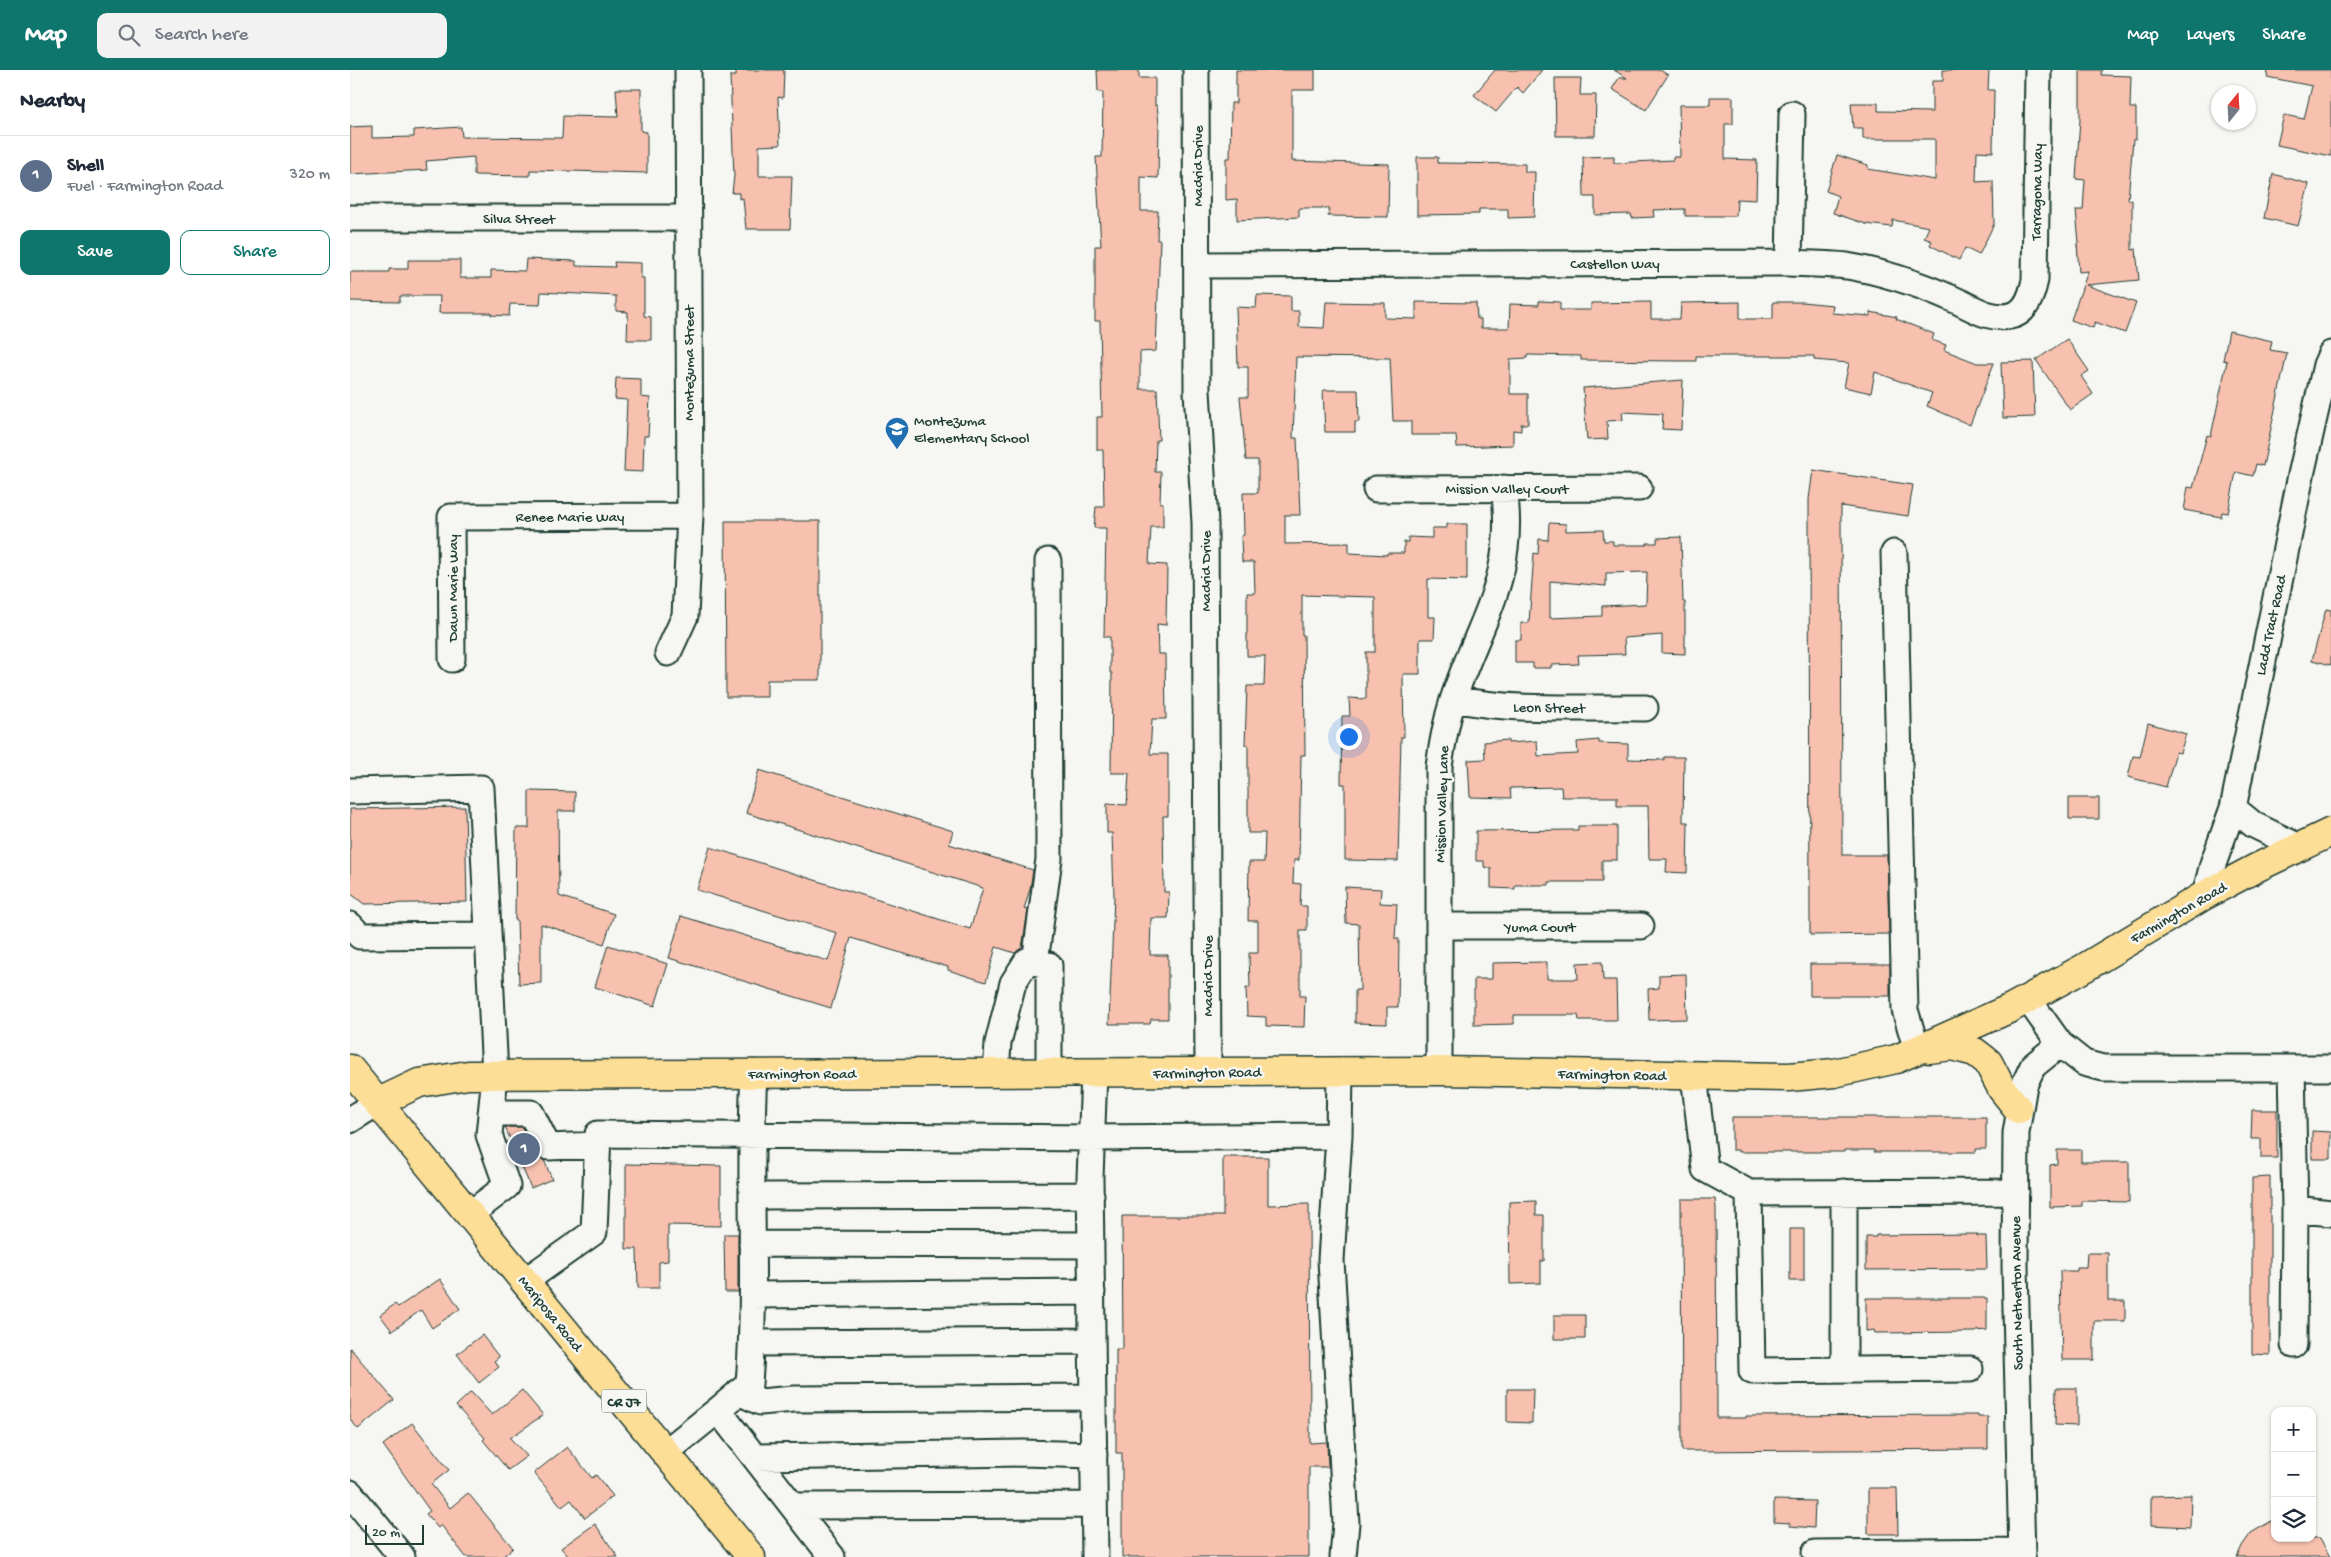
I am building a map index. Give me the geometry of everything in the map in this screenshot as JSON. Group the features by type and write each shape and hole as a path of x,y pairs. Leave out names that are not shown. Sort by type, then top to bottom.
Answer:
{"main road":[{"name":"Farmington Road","path":"377,1103 419,1083 440,1078 495,1075 1439,1071 1789,1077 1834,1073 1896,1059 2028,999 2084,968 2205,895 2331,832"},
{"path":"1917,1050 1952,1046 1975,1052 1988,1062 2002,1089 2018,1109"},
{"name":"Mariposa Road","path":"350,1070 751,1557"}],"street":[{"name":"Montezuma Street","path":"668,653 685,616 690,516 687,218 688,70"},
{"name":"Madrid Drive","path":"1196,70 1197,391 1205,523 1208,1071"},
{"name":"Tarragona Way","path":"2022,310 2031,297 2035,280 2038,70"},
{"path":"1789,263 1792,114"},
{"name":"Silva Street","path":"350,218 687,218"},
{"name":"Castellon Way","path":"1197,265 1789,263 1846,266 1900,278 1955,299 1990,316 2013,316 2022,310"},
{"name":"Ladd Tract Road","path":"2205,895 2213,864 2233,808 2301,475 2326,365 2331,354"},
{"name":"Mission Valley Lane","path":"1439,1071 1439,767 1443,736 1454,699 1495,598 1503,568 1507,536 1504,488"},
{"name":"Mission Valley Court","path":"1376,489 1639,488"},
{"name":"Renee Marie Way","path":"451,517 690,516"},
{"name":"Dawn Marie Way","path":"451,517 452,659"},
{"path":"1894,554 1905,1010 1917,1050"},
{"path":"1035,962 1050,859 1048,561"},
{"name":"Leon Street","path":"1454,699 1482,705 1511,707 1645,708"},
{"path":"350,791 481,788 495,1075 489,1135 508,1186 470,1214"},
{"path":"2233,808 2254,825 2299,847"},
{"path":"350,925 360,936 488,935"},
{"name":"Yuma Court","path":"1439,926 1641,926"},
{"path":"996,1073 998,1043 1013,982 1027,961 1049,964 1050,1073"},
{"path":"2028,999 2060,1044 2084,1063 2103,1068 2331,1068"},
{"name":"South Netherton Avenue","path":"2022,1554 2016,1285 2018,1109 2024,1085 2033,1066 2060,1044"},
{"path":"2292,1068 2295,1209 2294,1345"},
{"path":"1340,1071 1339,1136 1331,1260 1346,1523 1343,1557"},
{"path":"666,1452 749,1384 753,1295 750,1134 754,1073"},
{"path":"1094,1073 1091,1138 1091,1244 1095,1557"},
{"path":"1694,1075 1704,1168 1749,1192 2016,1192"},
{"path":"350,1120 377,1103"},
{"path":"491,1113 531,1113 548,1147 598,1145"},
{"path":"525,1281 594,1232 598,1134 1091,1138 1339,1136"},
{"path":"1749,1192 1752,1371 1970,1369"},
{"path":"1844,1192 1844,1370"},
{"path":"752,1196 1091,1195"},
{"path":"2295,1209 2331,1213"},
{"path":"752,1244 1091,1244"},
{"path":"753,1295 1092,1292"},
{"path":"752,1343 1092,1341"},
{"path":"739,1392 760,1402 794,1399 1093,1397"},
{"path":"718,1410 832,1557"},
{"path":"754,1457 1023,1453 1094,1455"},
{"path":"350,1493 402,1557"},
{"path":"793,1506 1094,1505"},
{"path":"1816,1553 2022,1554"}],"building":[{"path":"736,70 784,70 783,98 778,97 780,145 759,146 759,176 792,176 790,229 746,229 743,198 739,199 739,193 732,193 734,176 730,76 736,76"},
{"path":"1097,70 1139,70 1139,78 1155,78 1155,106 1157,105 1159,124 1158,178 1141,177 1141,211 1158,211 1157,240 1160,240 1156,351 1140,352 1140,389 1157,389 1159,440 1156,440 1155,472 1161,472 1160,503 1163,503 1163,527 1151,527 1149,564 1167,565 1166,625 1157,624 1158,654 1165,654 1166,719 1152,719 1150,754 1168,754 1168,816 1163,816 1164,892 1169,892 1168,918 1151,918 1150,955 1168,955 1168,1019 1151,1019 1150,1024 1109,1024 1114,896 1112,833 1107,833 1107,804 1127,805 1129,773 1111,773 1112,673 1110,673 1110,637 1104,637 1106,528 1094,528 1096,507 1104,507 1103,450 1097,450 1097,417 1102,417 1100,321 1095,321 1095,246 1101,246 1096,157 1102,157 1103,92 1098,92"},
{"path":"1236,70 1315,70 1315,90 1292,90 1292,161 1389,164 1388,217 1328,216 1329,208 1299,208 1299,217 1237,220 1237,199 1226,200 1226,158 1230,158 1231,103 1236,103"},
{"path":"1495,70 1542,70 1523,93 1517,87 1496,112 1474,95"},
{"path":"1614,70 1660,70 1668,75 1646,110 1612,89 1619,78 1627,78"},
{"path":"1943,70 1989,70 1988,90 1994,90 1993,152 1977,151 1976,182 1993,181 1994,224 1979,255 1965,248 1959,260 1930,245 1932,241 1924,238 1929,227 1893,220 1892,227 1866,224 1833,213 1838,196 1826,191 1837,155 1868,165 1868,169 1935,180 1935,139 1863,139 1863,128 1853,128 1851,103 1878,103 1878,111 1932,112 1932,81 1943,81"},
{"path":"2080,70 2102,70 2101,75 2131,76 2130,108 2136,108 2136,140 2133,139 2128,200 2132,200 2132,250 2136,249 2139,280 2086,285 2136,303 2125,333 2095,322 2093,328 2071,320 2088,271 2079,272 2077,243 2079,243 2076,210 2083,210 2085,180 2076,179 2080,119"},
{"path":"2268,70 2331,70 2331,156 2277,145 2284,115 2304,119 2312,86 2267,77"},
{"path":"1555,78 1581,78 1580,95 1596,95 1595,136 1556,136"},
{"path":"616,89 641,89 641,131 647,132 647,173 530,170 530,176 474,175 474,157 426,161 427,170 350,174 350,127 372,126 372,138 414,137 414,130 461,127 462,137 562,138 563,116 618,117"},
{"path":"1710,97 1733,97 1733,124 1725,124 1725,159 1757,160 1756,200 1737,199 1736,216 1685,216 1685,209 1653,210 1654,217 1632,218 1631,214 1595,215 1595,197 1584,197 1583,157 1614,156 1614,163 1673,160 1673,157 1680,157 1679,105 1710,105"},
{"path":"1417,157 1438,157 1438,163 1525,164 1525,172 1535,172 1534,217 1508,218 1508,209 1479,209 1479,214 1417,215"},
{"path":"2273,174 2309,184 2298,226 2264,218"},
{"path":"526,259 576,261 576,266 615,267 614,262 641,263 641,278 644,278 644,316 651,317 651,340 627,340 628,312 616,311 616,296 541,292 540,305 510,304 509,316 491,315 491,313 439,313 440,296 400,296 400,302 350,301 350,272 389,272 389,269 408,269 408,260 460,260 460,278 491,278 491,270 525,271"},
{"path":"1257,295 1291,296 1291,311 1299,311 1299,327 1324,328 1326,302 1385,303 1385,318 1416,319 1416,302 1476,303 1477,319 1481,319 1481,328 1509,328 1510,304 1539,305 1539,301 1560,302 1560,310 1591,310 1591,303 1651,302 1651,319 1680,319 1681,303 1740,302 1740,319 1773,319 1773,302 1802,302 1833,305 1832,313 1870,316 1870,312 1897,317 1896,319 1934,334 1932,340 1946,345 1944,350 1977,363 1994,363 1970,425 1927,406 1932,393 1875,372 1871,393 1844,387 1849,363 1814,360 1814,356 1696,356 1696,361 1681,361 1581,360 1581,356 1527,355 1527,358 1510,359 1510,394 1528,394 1528,424 1521,424 1521,431 1513,430 1513,445 1457,447 1456,435 1411,435 1411,421 1393,421 1390,358 1296,357 1293,438 1297,438 1300,515 1285,515 1285,544 1349,543 1349,553 1387,555 1387,553 1404,553 1404,542 1408,542 1408,537 1432,538 1432,528 1447,528 1447,524 1467,524 1467,580 1428,579 1428,617 1435,617 1434,639 1420,639 1420,674 1403,674 1404,737 1401,737 1398,861 1345,860 1345,784 1341,784 1342,716 1350,716 1349,698 1366,699 1366,652 1375,652 1375,597 1302,595 1305,755 1301,755 1299,860 1294,860 1293,883 1301,884 1300,906 1307,906 1307,930 1300,930 1300,996 1305,996 1304,1027 1266,1026 1266,1017 1247,1016 1246,988 1250,988 1249,953 1258,953 1258,921 1248,921 1249,862 1264,862 1265,833 1248,833 1248,745 1245,745 1247,686 1264,686 1265,656 1247,656 1247,593 1255,593 1254,562 1242,562 1241,536 1244,535 1243,493 1258,493 1258,460 1246,460 1240,397 1248,397 1248,367 1238,367 1236,307 1256,308"},
{"path":"2229,331 2272,341 2270,350 2287,353 2263,466 2256,464 2253,476 2236,472 2228,513 2222,512 2221,517 2184,510 2188,487 2193,488 2207,435 2211,436 2227,361 2223,360"},
{"path":"2067,339 2089,371 2081,376 2093,394 2070,410 2036,360"},
{"path":"2033,361 2035,417 2003,418 2001,362"},
{"path":"616,378 641,379 641,397 650,398 648,436 644,436 643,472 624,471 627,400 615,399"},
{"path":"1683,380 1681,430 1662,429 1663,414 1622,412 1623,420 1607,421 1608,439 1587,440 1583,388"},
{"path":"1323,390 1358,390 1359,422 1355,422 1355,432 1325,432"},
{"path":"1813,470 1913,485 1908,516 1841,506 1842,855 1887,855 1889,934 1810,935 1809,499"},
{"path":"725,521 820,521 820,680 767,680 767,697 726,697"},
{"path":"1549,523 1566,524 1566,531 1603,530 1604,541 1613,541 1613,545 1647,545 1647,543 1657,543 1657,538 1681,537 1683,602 1685,602 1685,654 1662,653 1662,635 1624,638 1625,654 1578,655 1579,664 1551,665 1551,668 1533,668 1533,663 1515,663 1515,640 1521,640 1521,623 1529,623 1534,553 1538,554 1539,539 1548,540","holes":["1647,572 1646,604 1602,606 1602,616 1550,618 1550,581 1606,586 1606,573"]},
{"path":"2326,609 2331,610 2331,665 2312,660"},
{"path":"2148,723 2186,734 2180,753 2176,752 2166,787 2128,777 2133,756 2140,757"},
{"path":"1508,740 1508,743 1537,741 1538,756 1578,754 1577,742 1599,740 1599,743 1628,744 1628,759 1664,760 1664,757 1684,757 1683,822 1688,822 1687,873 1666,872 1667,859 1649,859 1648,806 1617,806 1617,797 1562,797 1561,787 1510,788 1511,798 1470,797 1468,760 1485,759 1484,742"},
{"path":"759,770 953,831 949,844 1033,870 1024,909 1028,910 1022,948 1015,953 996,947 986,982 948,970 948,967 851,938 831,1008 669,958 681,916 828,961 837,933 697,890 710,847 970,929 983,888 746,813"},
{"path":"529,791 575,792 575,811 558,811 559,896 614,914 604,944 541,924 541,983 519,984 517,920 515,920 516,828 529,828"},
{"path":"2069,798 2099,798 2099,819 2069,819"},
{"path":"465,807 467,902 364,904 350,893 350,809"},
{"path":"1578,826 1617,826 1617,860 1602,860 1602,882 1549,882 1549,885 1515,885 1515,889 1491,888 1491,868 1484,867 1484,861 1476,861 1476,831 1578,830"},
{"path":"1345,887 1381,889 1380,903 1397,904 1395,939 1399,939 1398,1007 1387,1007 1387,1024 1355,1023 1355,990 1360,990 1359,924 1346,923"},
{"path":"608,945 668,964 655,1006 595,987"},
{"path":"1547,962 1547,979 1578,979 1577,963 1602,962 1603,980 1616,980 1617,1020 1579,1020 1578,1015 1514,1015 1514,1024 1474,1025 1474,979 1492,979 1492,963"},
{"path":"1810,964 1890,964 1890,996 1810,996"},
{"path":"1686,974 1687,1019 1649,1020 1648,989 1659,988 1659,975"},
{"path":"2252,1110 2277,1110 2277,1158 2261,1158 2261,1139 2251,1139"},
{"path":"1732,1117 1986,1117 1986,1149 1976,1149 1976,1152 1874,1152 1874,1150 1844,1150 1844,1152 1738,1152 1738,1150 1732,1150"},
{"path":"505,1127 522,1127 535,1153 544,1160 552,1179 531,1188"},
{"path":"2312,1131 2331,1132 2331,1159 2312,1159"},
{"path":"2057,1150 2081,1150 2081,1162 2129,1162 2129,1202 2082,1201 2082,1206 2050,1207 2050,1165 2057,1164"},
{"path":"1223,1157 1268,1157 1268,1205 1309,1204 1310,1443 1327,1442 1328,1467 1309,1467 1309,1557 1122,1557 1122,1453 1116,1453 1116,1349 1123,1349 1122,1216 1223,1216"},
{"path":"626,1164 721,1166 721,1226 668,1225 668,1261 659,1262 659,1288 638,1288 637,1249 626,1249"},
{"path":"2270,1177 2270,1355 2252,1354 2252,1178"},
{"path":"1681,1199 1715,1199 1717,1418 1746,1418 1746,1416 1978,1415 1978,1417 1988,1417 1988,1449 1682,1451"},
{"path":"1536,1201 1536,1215 1544,1215 1544,1261 1541,1261 1541,1283 1510,1284 1509,1202"},
{"path":"1790,1229 1804,1229 1804,1281 1790,1281"},
{"path":"724,1234 738,1234 738,1292 725,1292"},
{"path":"1977,1234 1977,1236 1986,1236 1987,1269 1866,1270 1866,1237 1876,1237 1876,1235"},
{"path":"2087,1253 2108,1253 2108,1301 2125,1301 2125,1321 2094,1321 2094,1360 2062,1360 2060,1271 2077,1271 2077,1267 2086,1267"},
{"path":"440,1279 460,1309 432,1328 421,1310 392,1331 380,1315 395,1304 398,1307"},
{"path":"1866,1298 1987,1298 1987,1330 1976,1332 1875,1333 1874,1330 1866,1331"},
{"path":"1554,1315 1585,1315 1585,1339 1554,1339"},
{"path":"482,1335 499,1357 494,1361 499,1367 479,1383 457,1354"},
{"path":"350,1348 394,1400 358,1429 350,1419"},
{"path":"2056,1388 2077,1388 2077,1426 2055,1425"},
{"path":"1507,1389 1533,1389 1532,1423 1507,1422"},
{"path":"522,1390 543,1415 510,1438 527,1456 508,1470 483,1440 485,1438 456,1406 471,1392 492,1415"},
{"path":"412,1423 449,1470 431,1484 450,1508 468,1493 513,1548 502,1557 466,1557 441,1525 438,1528 426,1514 430,1511 383,1445"},
{"path":"567,1447 592,1478 596,1475 613,1496 585,1518 571,1500 562,1507 534,1473"},
{"path":"1868,1488 1897,1488 1898,1534 1868,1534"},
{"path":"2191,1495 2190,1527 2151,1525 2151,1496"},
{"path":"1774,1500 1815,1501 1814,1528 1790,1526 1790,1523 1774,1522"},
{"path":"2271,1521 2271,1542 2316,1542 2316,1538 2320,1538 2330,1557 2237,1557 2251,1533"},
{"path":"595,1524 618,1557 569,1557 561,1548"}],"place":[{"name":"Montezuma Elementary School","path":"897,450"},
{"name":"Shell","path":"524,1149"}]}
